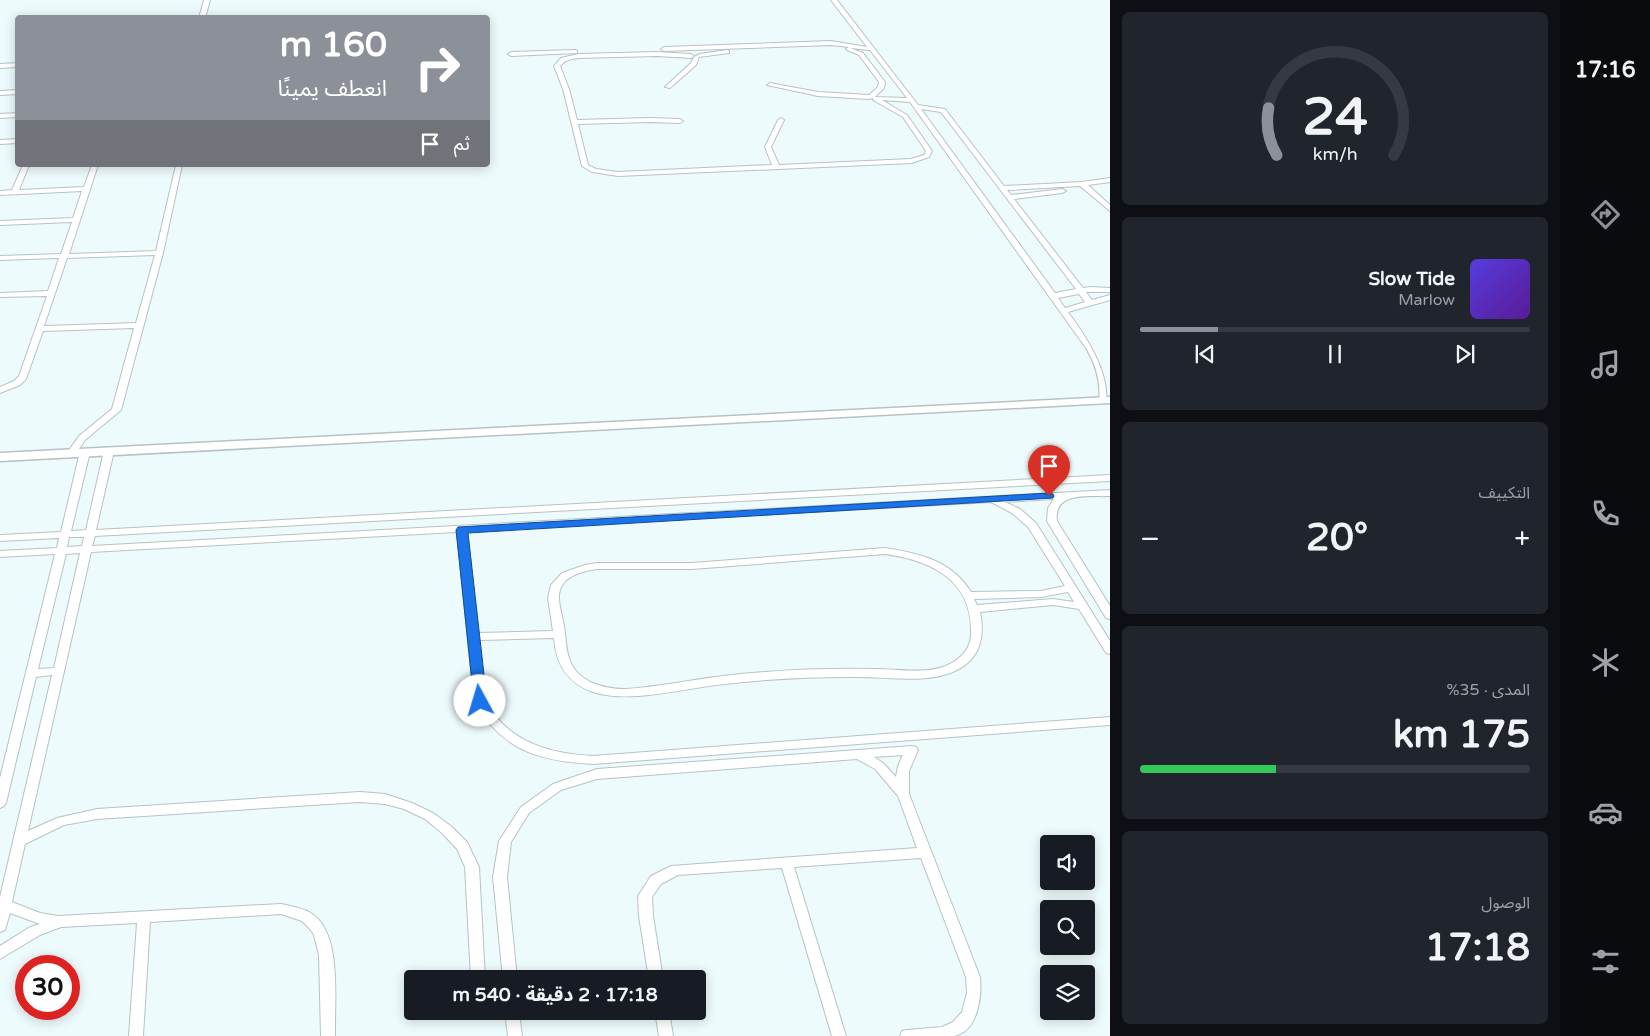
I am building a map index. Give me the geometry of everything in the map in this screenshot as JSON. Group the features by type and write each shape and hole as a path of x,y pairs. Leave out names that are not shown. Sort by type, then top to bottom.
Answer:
{"street":[{"path":"0,457 1106,401 1104,379 1096,358 911,100 834,0"},
{"path":"203,15 205,1"},
{"path":"511,54 831,43 872,49"},
{"path":"686,48 695,56"},
{"path":"668,87 694,64 695,48"},
{"path":"848,48 860,54 882,82 881,88 874,97 905,116 929,151 927,156 912,161 601,173 594,172 585,166 558,66 561,61 571,57 587,56 652,54 695,56 742,50 848,48"},
{"path":"0,66 15,65"},
{"path":"770,85 818,94 911,100 943,110 1090,304"},
{"path":"0,93 15,92"},
{"path":"0,116 15,115"},
{"path":"776,167 768,147 781,120"},
{"path":"574,122 680,121"},
{"path":"0,142 15,141"},
{"path":"14,192 25,167"},
{"path":"0,390 17,384 23,377 94,167"},
{"path":"72,453 82,438 110,417 116,410 159,253 179,167"},
{"path":"1009,197 1085,186 1110,180"},
{"path":"1002,188 1110,185"},
{"path":"1085,186 1110,209"},
{"path":"0,193 88,189"},
{"path":"0,223 77,220"},
{"path":"0,258 159,253"},
{"path":"1053,296 1080,291 1110,290"},
{"path":"0,296 52,293"},
{"path":"1063,311 1110,297"},
{"path":"40,329 140,324"},
{"path":"0,926 18,842 92,533 109,451"},
{"path":"0,803 67,533 85,452"},
{"path":"0,538 1110,478"},
{"path":"0,554 1110,493"},
{"path":"1068,495 1054,504 1051,512 1052,520 1110,615"},
{"path":"991,499 1016,511 1032,525 1110,650"},
{"path":"462,530 480,701 490,718 516,741 539,752 565,758 593,760 1110,721"},
{"path":"885,551 908,554 931,562 949,573 963,587 967,596 974,609 979,630 976,644 968,656 956,666 938,672 785,675 736,678 638,692 617,693 596,689 580,680 568,669 562,655 553,592 559,582 569,574 582,568 597,566 692,566 885,551"},
{"path":"967,596 1040,594 1070,588"},
{"path":"974,609 1053,602 1082,606"},
{"path":"473,636 560,634"},
{"path":"32,673 59,671"},
{"path":"509,970 500,877 505,841 525,810 557,787 597,774 912,750 904,763 900,778 902,794 973,977 975,993 972,1008 964,1021 950,1032 907,1036"},
{"path":"859,754 879,766 902,794"},
{"path":"18,842 61,821 97,814 360,797 385,799 408,806 429,816 447,830 462,846 472,867 478,970"},
{"path":"655,970 646,916 645,896 656,880 676,870 787,864 924,853"},
{"path":"787,864 839,1036"},
{"path":"5,904 39,918 58,922 281,909 295,910 307,916 319,930 326,950 328,1036"},
{"path":"136,1036 144,917"},
{"path":"0,953 35,931 58,922"},
{"path":"513,1020 515,1036"},
{"path":"663,1020 666,1036"}],"route":[{"path":"480,701 462,530 1049,496"}]}
